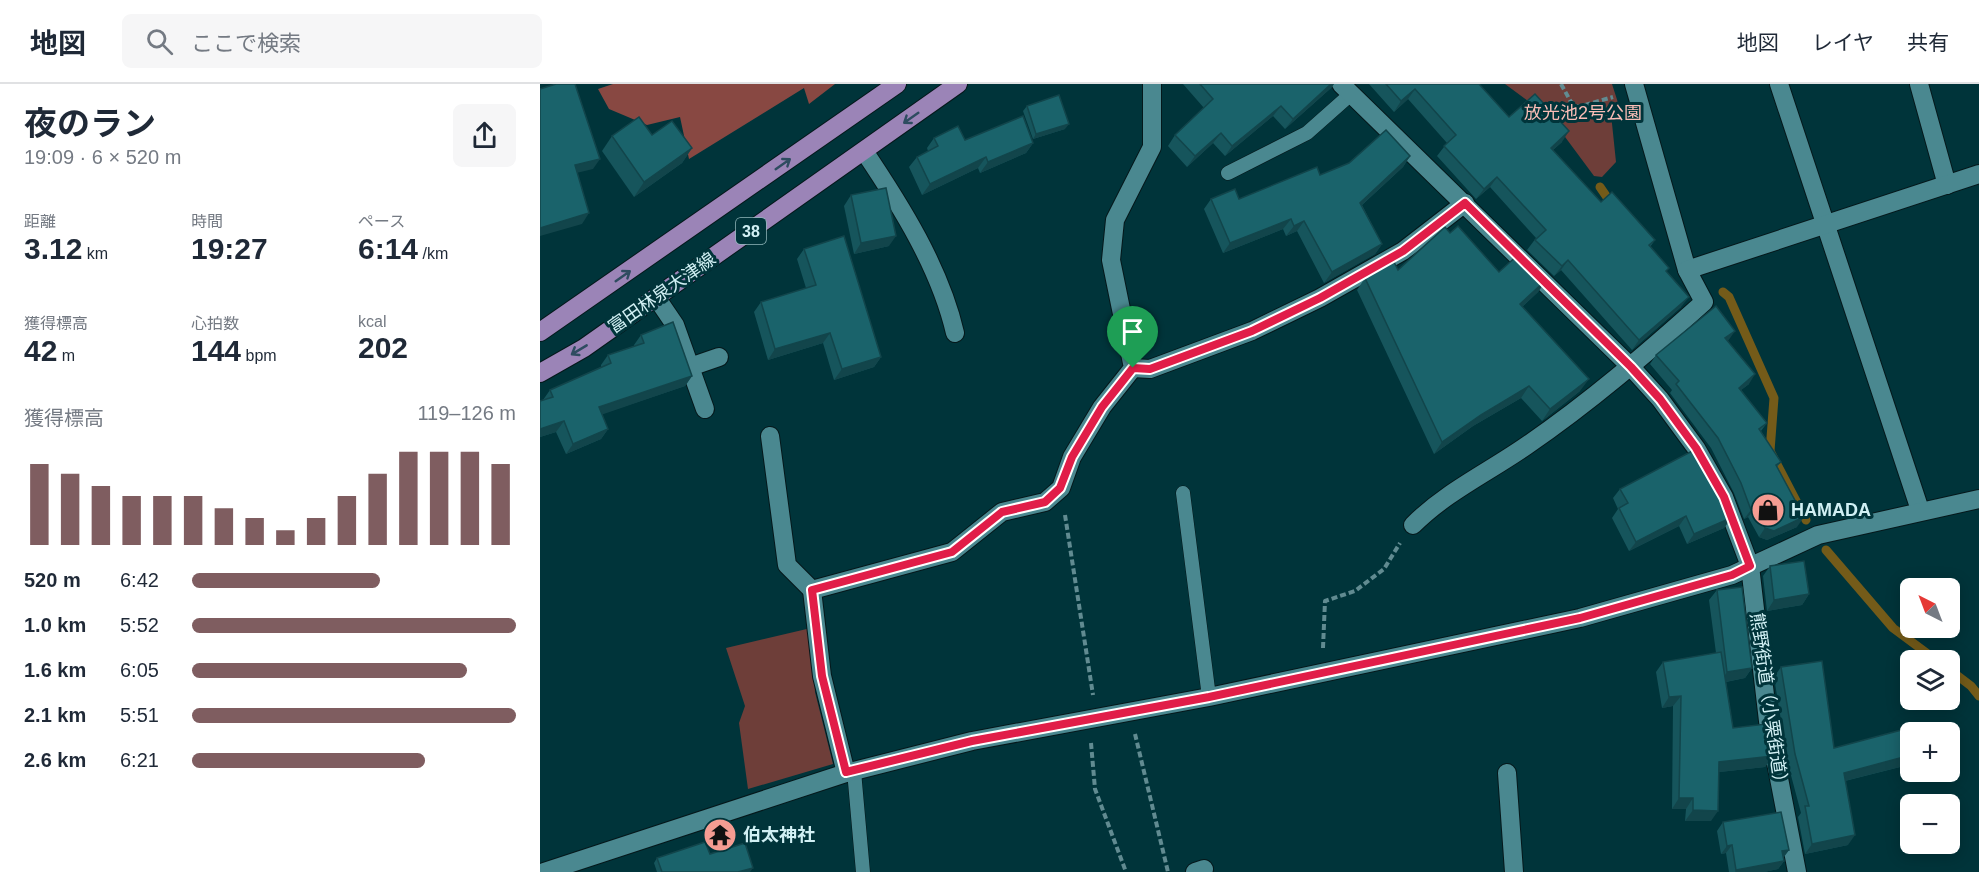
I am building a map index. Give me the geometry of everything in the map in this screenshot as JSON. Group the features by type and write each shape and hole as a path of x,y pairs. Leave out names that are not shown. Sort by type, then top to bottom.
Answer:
{"main road":[{"name":"富田林泉大津線","path":"540,332 897,84"},
{"name":"富田林泉大津線","path":"540,373 584,348 958,84"}],"street":[{"path":"1133,368 1111,261 1114,220 1152,147 1152,84"},
{"path":"1779,84 1824,226 1920,510"},
{"path":"1919,84 1947,184"},
{"path":"1413,525 1435,504 1526,446 1631,367 1704,302 1687,270 1635,86"},
{"path":"1346,89 1631,367"},
{"path":"864,151 933,268 949,308 955,333"},
{"path":"1687,270 1979,174"},
{"path":"1133,368 1150,369 1191,354 1252,331 1320,298 1403,251 1465,203"},
{"path":"656,297 675,324 705,409"},
{"path":"690,367 719,357"},
{"name":"熊野街道（小栗街道）","path":"1631,367 1660,399 1696,448 1724,497 1750,566 1768,721 1797,872"},
{"path":"812,590 952,552 1002,512 1045,502 1060,488 1072,457 1102,407 1133,368"},
{"path":"770,436 787,565 812,590 822,676 850,772"},
{"path":"553,870 850,772 972,741 1129,710 1209,697 1580,618 1732,575 1818,536 1920,510 1979,499"},
{"path":"1508,773 1514,872"}],"lane":[{"path":"1228,173 1307,133 1346,89"},
{"path":"1183,493 1209,697"},
{"path":"850,772 863,872"}],"path":[{"path":"1561,84 1571,102 1578,106 1594,104 1635,86"},
{"path":"1060,488 1093,717 1095,789 1126,872"},
{"path":"1323,673 1325,601 1355,591 1384,570 1413,525"},
{"path":"1129,710 1168,872"}],"green space":[{"name":"放光池2号公園","path":"1505,84 1612,84 1620,109 1611,114 1616,162 1602,177 1594,176 1551,118"},
{"path":"811,628 815,692 833,764 748,789 739,723 745,706 726,648"}],"shaded area":[{"path":"613,84 835,84 809,104 804,88 689,159 680,117 647,125 609,109 598,89"}],"building":[{"path":"556,84 575,84 600,159 575,165 589,213 540,228 540,89"},
{"path":"1200,84 1331,84 1293,119 1281,106 1232,146 1221,133 1195,156 1175,135 1213,99"},
{"path":"1386,84 1479,84 1509,117 1535,94 1569,131 1551,148 1601,202 1612,192 1655,240 1649,245 1669,268 1666,271 1689,297 1639,340 1568,260 1562,266 1535,240 1546,230 1497,177 1484,189 1444,146 1456,135 1415,89 1401,101"},
{"path":"1059,95 1069,124 1036,134 1027,106"},
{"path":"1023,116 1033,143 988,162 986,157 930,184 917,157 938,146 934,138 958,126 965,140"},
{"path":"639,117 652,135 672,121 692,148 644,182 612,136"},
{"path":"1386,130 1410,156 1360,203 1382,244 1332,272 1304,221 1294,226 1291,219 1230,243 1211,199 1235,189 1239,199 1317,167 1320,175 1349,163"},
{"path":"886,188 896,236 861,243 851,195"},
{"path":"1458,226 1499,272 1519,254 1546,280 1520,304 1589,379 1550,409 1529,386 1442,442 1365,278 1394,262 1398,270 1445,227 1450,233"},
{"path":"844,236 881,357 842,369 830,333 775,349 761,302 816,285 804,249"},
{"path":"1716,306 1735,331 1725,338 1755,374 1739,388 1767,423 1759,429 1781,462 1776,465 1804,517 1774,531 1765,528 1755,508 1751,510 1741,483 1718,438 1676,384 1679,381 1656,355"},
{"path":"673,322 692,376 599,407 608,429 573,444 564,421 540,429 540,401 553,397 550,390 611,363 608,355 644,343 641,335"},
{"path":"1696,449 1721,492 1731,518 1694,534 1686,516 1636,542 1619,508 1628,503 1620,489"},
{"path":"1804,561 1809,594 1774,600 1770,566"},
{"path":"1742,587 1752,668 1727,672 1717,590"},
{"path":"1721,652 1733,728 1766,724 1773,756 1719,762 1718,811 1693,810 1693,798 1679,798 1681,696 1669,697 1663,662"},
{"path":"1822,661 1834,748 1900,730 1900,758 1844,773 1855,835 1812,844 1805,806 1809,806 1795,754 1781,667"},
{"path":"1781,812 1789,850 1782,851 1784,861 1736,870 1732,845 1727,846 1723,822"},
{"path":"705,842 710,854 745,843 753,868 738,872 662,872 657,858"}],"waterway":[{"path":"1600,187 1613,206"},
{"path":"1723,292 1729,297 1774,398 1770,451 1806,520"},
{"path":"1826,550 1893,628 1923,650"},
{"path":"1960,678 1979,696"}],"place":[{"name":"HAMADA","path":"1768,510"},
{"name":"伯太神社","path":"720,835"}],"route":[{"path":"1465,203 1631,367 1660,399 1696,448 1724,497 1750,566 1732,575 1580,618 1209,697 1129,710 972,741 846,772 822,676 812,590 952,552 1002,512 1045,502 1060,488 1072,457 1102,407 1133,368 1150,369 1252,331 1320,298 1403,251 1465,203"}]}
